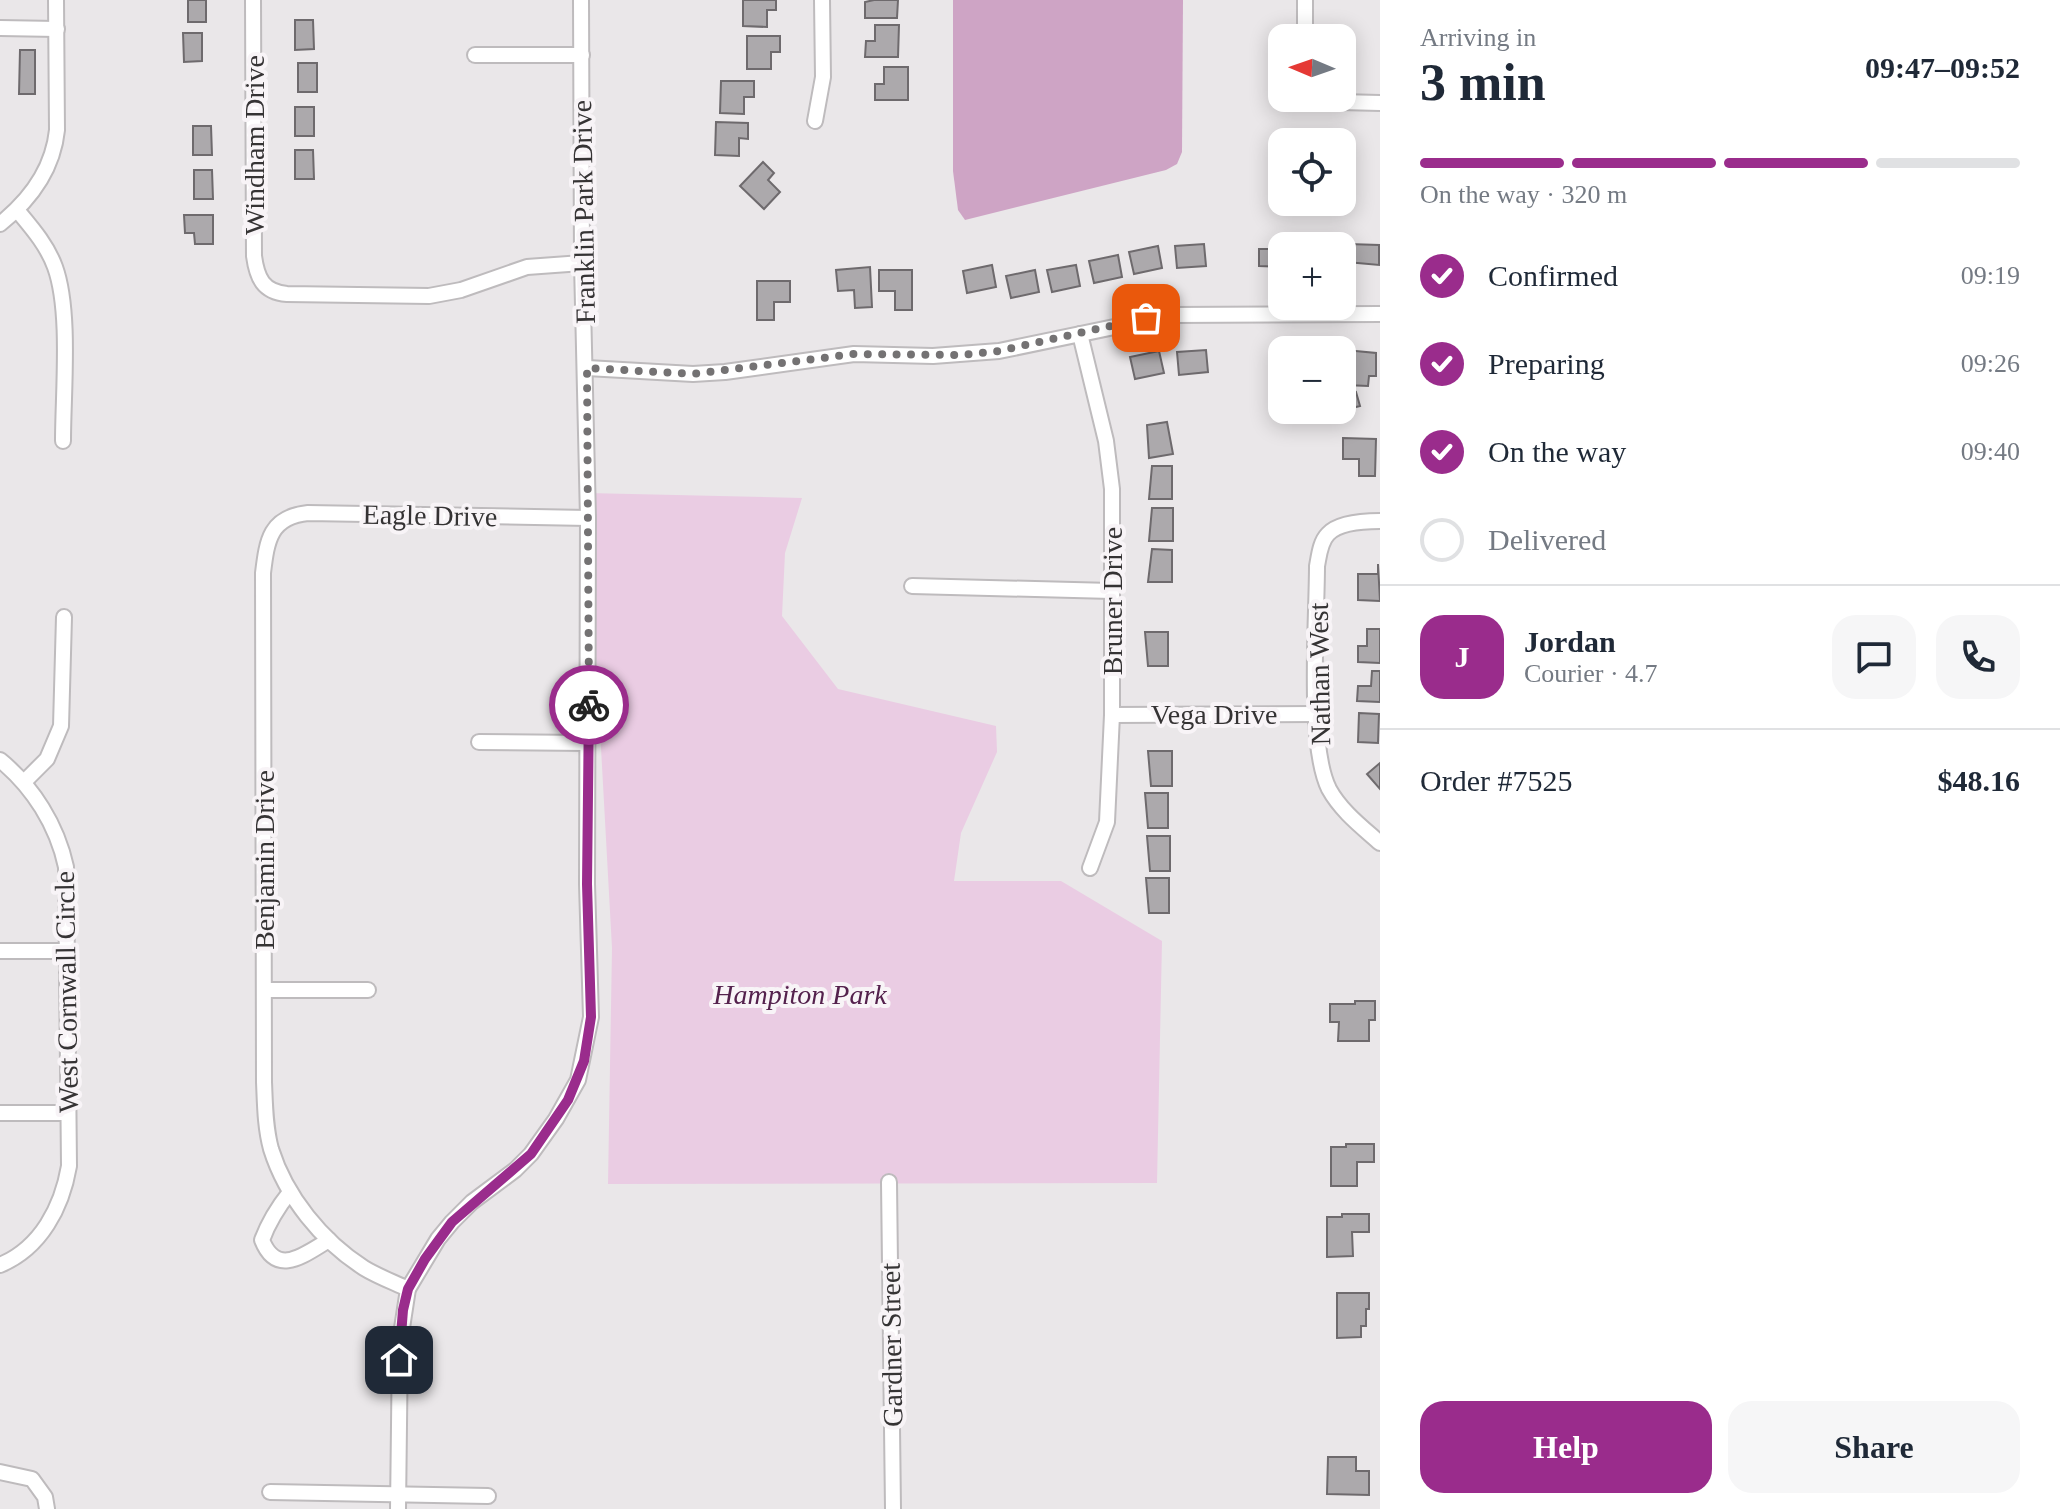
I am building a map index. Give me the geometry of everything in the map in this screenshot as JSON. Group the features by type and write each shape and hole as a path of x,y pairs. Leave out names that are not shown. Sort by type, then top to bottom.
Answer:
{"street":[{"path":"0,224 17,210 37,184 55,148 56,0"},
{"name":"Windham Drive","path":"253,0 254,256 257,273 265,287 272,292 287,294 429,296 461,290 527,267 582,263"},
{"name":"Franklin Park Drive","path":"399,1502 400,1341 408,1289 452,1222 531,1154 556,1119 578,1080 591,1017 587,884 587,368 582,263 581,0"},
{"path":"815,121 823,77 822,0"},
{"path":"1305,0 1305,24"},
{"path":"0,28 57,29"},
{"path":"475,55 582,55"},
{"path":"1356,102 1380,103"},
{"path":"17,210 47,248 60,283 64,321 63,441"},
{"path":"587,368 693,374 725,372 854,354 962,355 999,351 1172,315 1380,314"},
{"name":"Bruner Drive","path":"1080,334 1106,441 1112,489 1112,715 1107,822 1090,868"},
{"name":"Eagle Drive","path":"275,526 296,514 308,513 588,518"},
{"name":"Nathan West","path":"1380,521 1344,526 1328,533 1317,566 1317,714 1321,760 1328,786 1347,814 1380,843"},
{"name":"Benjamin Drive","path":"275,526 266,546 263,573 264,990 267,1125 271,1149 290,1192 329,1240 366,1269 408,1289"},
{"path":"912,586 1112,591"},
{"path":"24,782 47,759 61,726 64,617"},
{"name":"Vega Drive","path":"1112,715 1317,714"},
{"path":"479,742 587,743"},
{"name":"West Cornwall Circle","path":"0,760 24,782 62,848 67,891 69,1166 65,1186 52,1218 37,1237 0,1265"},
{"path":"0,951 68,951"},
{"path":"264,990 368,990"},
{"path":"0,1113 68,1113"},
{"name":"Gardner Street","path":"889,1182 893,1509"},
{"path":"290,1192 267,1226 262,1240 267,1253 277,1261 288,1261 329,1240"},
{"path":"0,1472 32,1479 45,1497 47,1509"},
{"path":"270,1492 399,1502 488,1496"}],"green space":[{"name":"Hampiton Park","path":"587,493 802,498 785,553 782,616 838,689 996,726 997,752 961,833 954,881 1061,881 1162,941 1157,1183 608,1184 612,948"}],"shaded area":[{"path":"953,0 1183,0 1182,152 1177,164 1166,170 965,220 958,210 953,171"}],"building":[{"path":"188,0 206,0 206,22 188,22"},
{"path":"743,0 776,0 776,10 767,10 767,27 743,26"},
{"path":"898,0 897,18 865,18 865,2"},
{"path":"295,20 313,20 314,49 295,50"},
{"path":"875,25 899,25 898,57 865,57 866,41 875,41"},
{"path":"183,33 202,33 202,61 184,62"},
{"path":"747,36 780,36 780,52 771,52 771,69 747,69"},
{"path":"20,50 35,50 35,94 19,94"},
{"path":"298,63 317,63 317,92 298,92"},
{"path":"884,67 908,67 908,100 875,100 875,84 884,84"},
{"path":"721,81 754,81 754,97 744,97 744,114 720,113"},
{"path":"295,107 314,107 314,136 295,136"},
{"path":"716,122 748,123 748,139 739,138 739,156 715,155"},
{"path":"193,126 211,126 212,155 193,155"},
{"path":"295,150 313,150 314,179 295,179"},
{"path":"763,162 774,173 768,180 780,192 764,209 740,186"},
{"path":"194,170 212,170 213,199 194,199"},
{"path":"184,215 213,215 213,244 195,244 194,233 185,233"},
{"path":"1204,244 1206,266 1177,268 1175,246"},
{"path":"1356,244 1379,245 1379,265 1356,263"},
{"path":"1158,246 1162,268 1134,274 1129,252"},
{"path":"1259,249 1268,249 1268,266 1259,266"},
{"path":"1118,255 1122,277 1094,283 1089,261"},
{"path":"992,265 996,287 967,293 963,271"},
{"path":"1076,265 1080,286 1052,292 1047,270"},
{"path":"870,267 872,307 855,308 854,290 838,291 836,270"},
{"path":"879,270 912,270 912,310 895,310 895,291 879,291"},
{"path":"1035,270 1039,292 1011,298 1006,276"},
{"path":"757,281 790,281 790,302 774,302 774,320 757,320"},
{"path":"1206,350 1208,372 1179,375 1177,352"},
{"path":"1159,351 1164,373 1135,379 1130,357"},
{"path":"1356,351 1376,353 1376,376 1369,376 1368,386 1356,385"},
{"path":"1167,422 1173,454 1149,458 1147,425"},
{"path":"1343,438 1376,439 1375,476 1359,476 1359,459 1343,459"},
{"path":"1152,466 1172,466 1172,499 1149,499"},
{"path":"1152,508 1173,508 1173,541 1149,541"},
{"path":"1152,549 1172,550 1172,582 1148,582"},
{"path":"1378,564 1380,601 1358,600 1358,574 1378,574"},
{"path":"1367,629 1380,629 1380,663 1358,662 1358,646 1367,646"},
{"path":"1145,632 1168,632 1168,666 1148,666"},
{"path":"1372,671 1380,671 1380,702 1357,701 1358,686 1371,686"},
{"path":"1359,713 1379,714 1378,743 1358,742"},
{"path":"1148,751 1172,751 1172,786 1151,786"},
{"path":"1380,763 1380,789 1367,774"},
{"path":"1145,793 1168,793 1168,828 1148,828"},
{"path":"1147,836 1170,836 1170,871 1150,871"},
{"path":"1146,878 1169,878 1169,913 1149,913"},
{"path":"1355,1001 1375,1001 1375,1020 1369,1020 1369,1041 1338,1041 1339,1022 1330,1022 1330,1004 1355,1004"},
{"path":"1346,1144 1374,1144 1374,1162 1357,1162 1357,1186 1331,1186 1331,1147 1346,1147"},
{"path":"1342,1214 1369,1214 1369,1232 1352,1232 1353,1256 1327,1257 1327,1217 1342,1217"},
{"path":"1337,1293 1369,1293 1366,1326 1361,1326 1361,1337 1337,1338"},
{"path":"1328,1457 1356,1457 1356,1471 1369,1471 1369,1495 1327,1494"}],"way so far":[{"path":"589,705 587,368 693,374 854,354 962,355 999,351 1146,318"}],"route":[{"path":"399,1360 408,1289 425,1259 452,1222 472,1202 531,1154 568,1100 584,1061 591,1017 587,884 589,705"}]}
